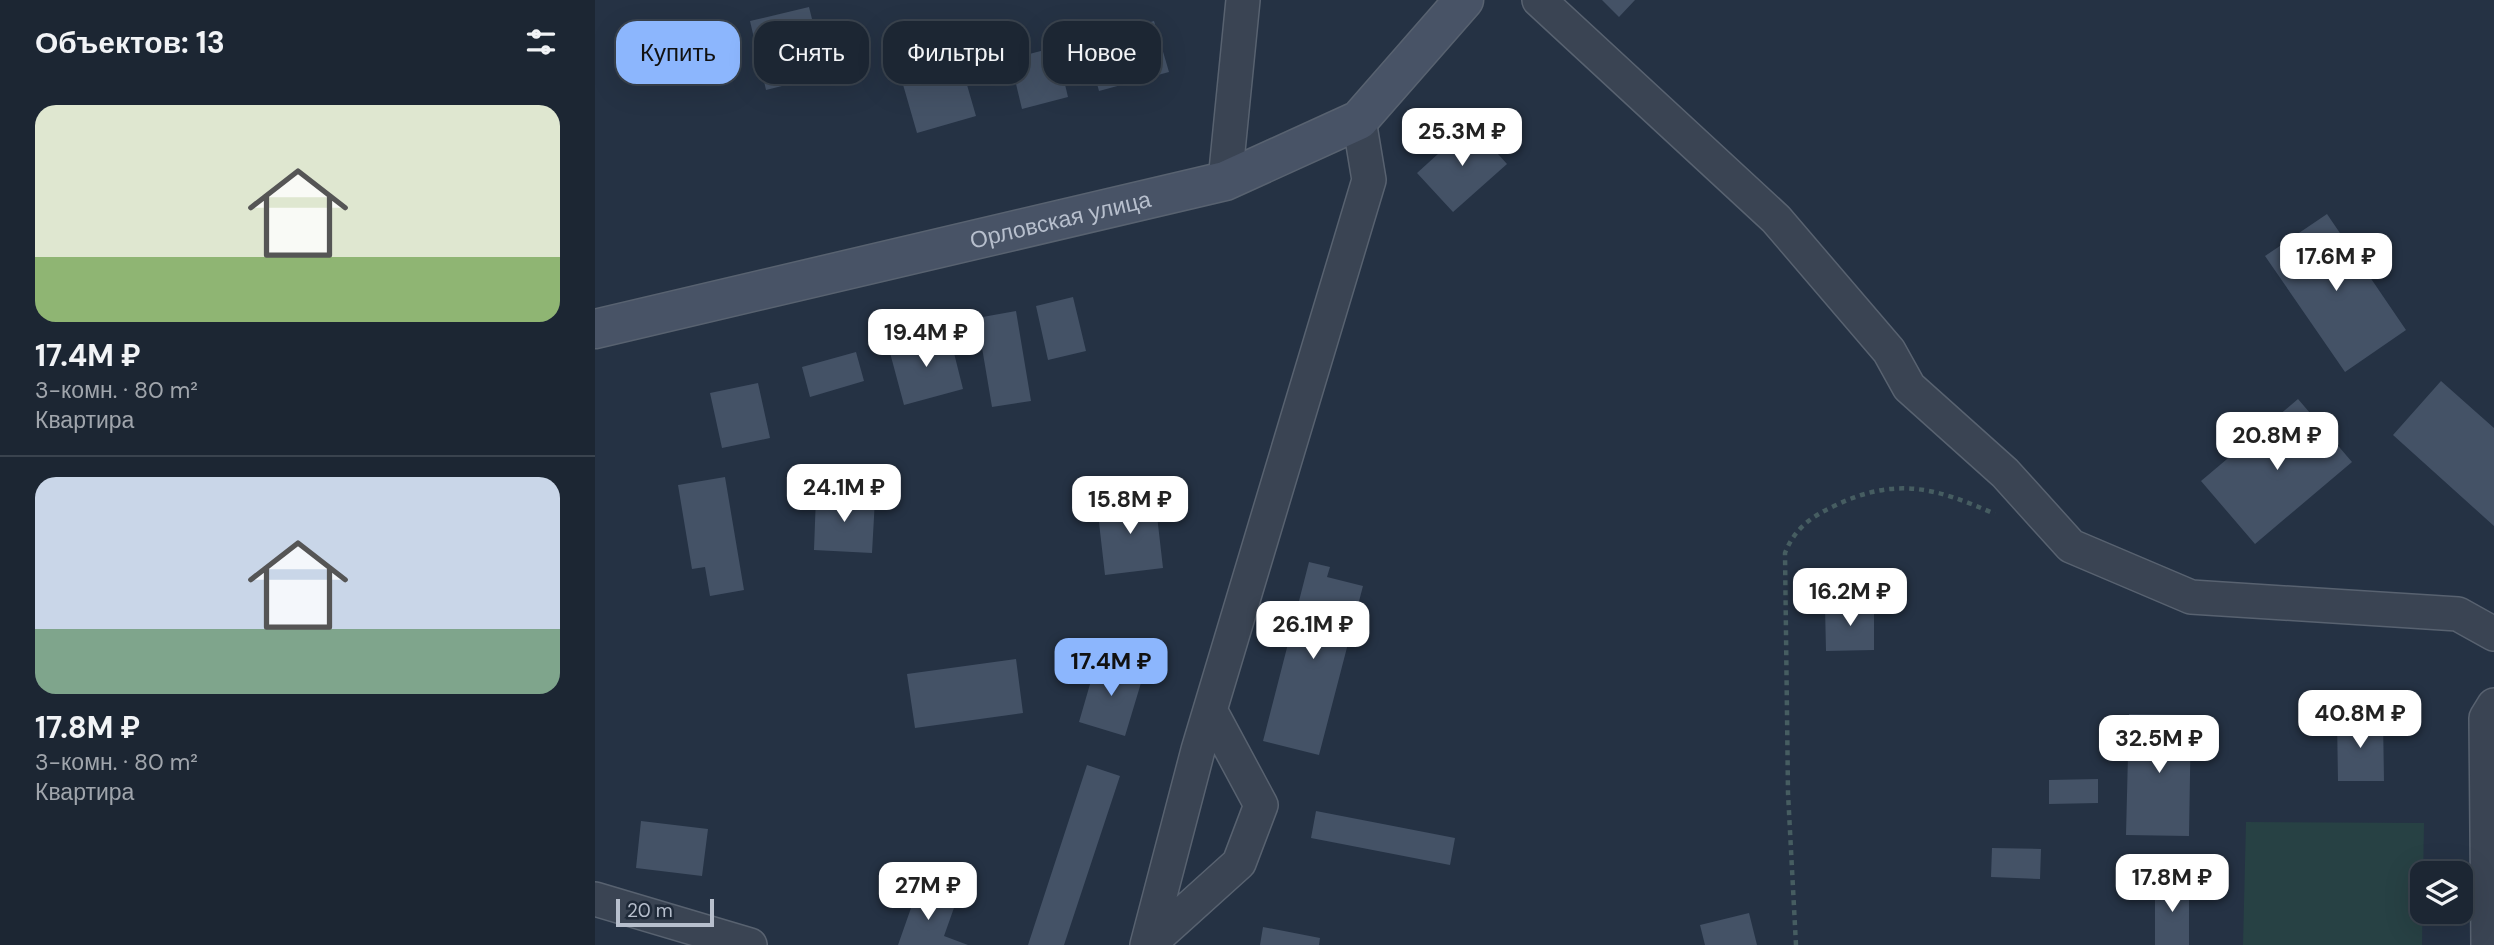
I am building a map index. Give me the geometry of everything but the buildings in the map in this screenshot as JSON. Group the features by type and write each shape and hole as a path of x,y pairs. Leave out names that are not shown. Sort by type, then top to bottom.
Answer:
{"street":[{"path":"1225,181 1243,0"},
{"name":"Орловская улица","path":"595,329 1225,181 1359,120 1464,0"},
{"path":"1539,0 1776,219 1889,351 1909,387 2004,473 2071,546 2191,597 2458,614 2494,634"},
{"path":"1148,945 1210,710 1369,180 1359,120"},
{"path":"2488,945 2486,718 2494,705"},
{"path":"1148,945 1240,863 1261,805 1210,710"},
{"path":"595,899 750,945"}],"path":[{"path":"1796,945 1788,793 1785,553 1792,536 1807,521 1828,508 1854,496 1883,488 1908,486 1947,493 1997,514"}],"green space":[{"path":"2246,822 2424,823 2423,861 2410,861 2410,924 2422,924 2422,945 2243,945"}]}
